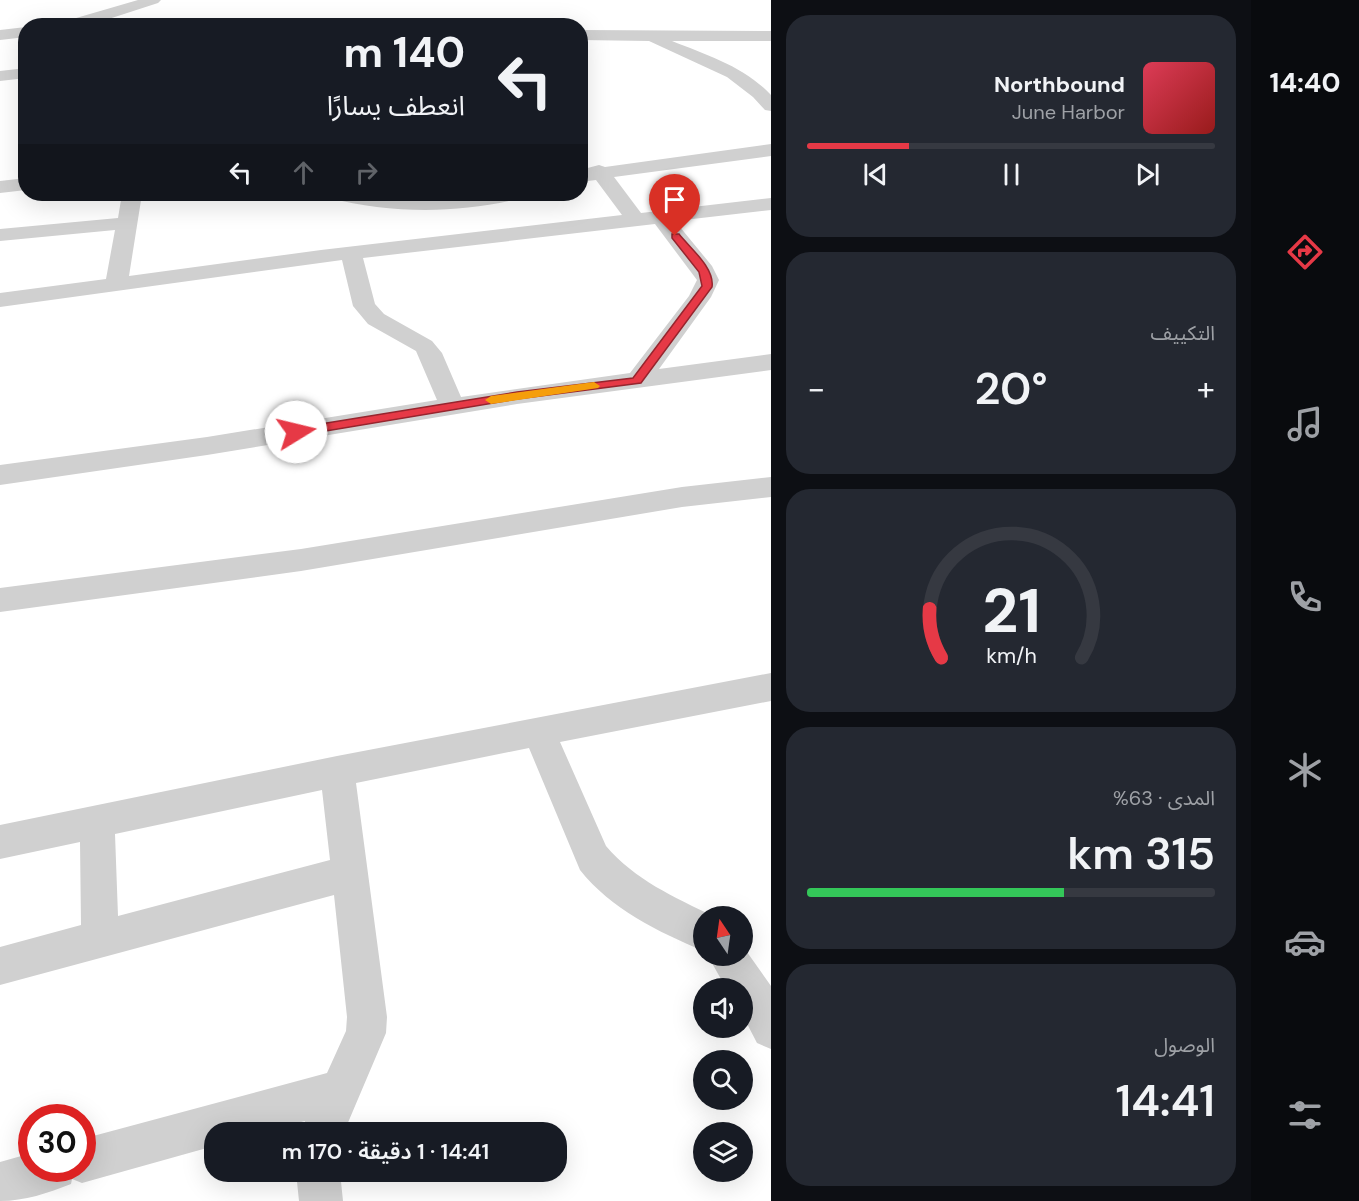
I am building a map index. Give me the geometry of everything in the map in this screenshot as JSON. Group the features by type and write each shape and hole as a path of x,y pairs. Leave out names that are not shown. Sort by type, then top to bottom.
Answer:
{"street":[{"path":"93,0 95,18"},
{"path":"106,18 153,0"},
{"path":"0,35 18,33"},
{"path":"588,35 771,36"},
{"path":"648,36 744,79 758,89 771,106"},
{"path":"0,76 18,74"},
{"path":"590,173 771,150"},
{"path":"590,173 637,221"},
{"path":"0,187 18,185"},
{"path":"116,285 131,201"},
{"path":"405,201 435,204 476,201"},
{"path":"0,300 351,253 771,204"},
{"path":"637,381 700,297 708,280 704,271 661,218"},
{"path":"0,235 127,223"},
{"path":"351,253 364,306 376,319 424,346 430,354 452,406"},
{"path":"0,475 207,446 452,406 771,362"},
{"path":"0,600 301,560 659,501 771,487"},
{"path":"0,842 337,771 771,687"},
{"path":"539,732 593,858 604,874 624,890 693,926"},
{"path":"326,1122 366,1033 367,1017 337,771"},
{"path":"97,821 100,940"},
{"path":"0,966 349,873"},
{"path":"734,966 763,1009 771,1029"},
{"path":"96,1157 340,1090"},
{"path":"0,1184 18,1179"},
{"path":"319,1182 321,1201"}],"slow traffic":[{"path":"491,400 594,386"}],"route":[{"path":"296,432 517,396 637,381 707,287 708,280 704,271 675,236"}]}
